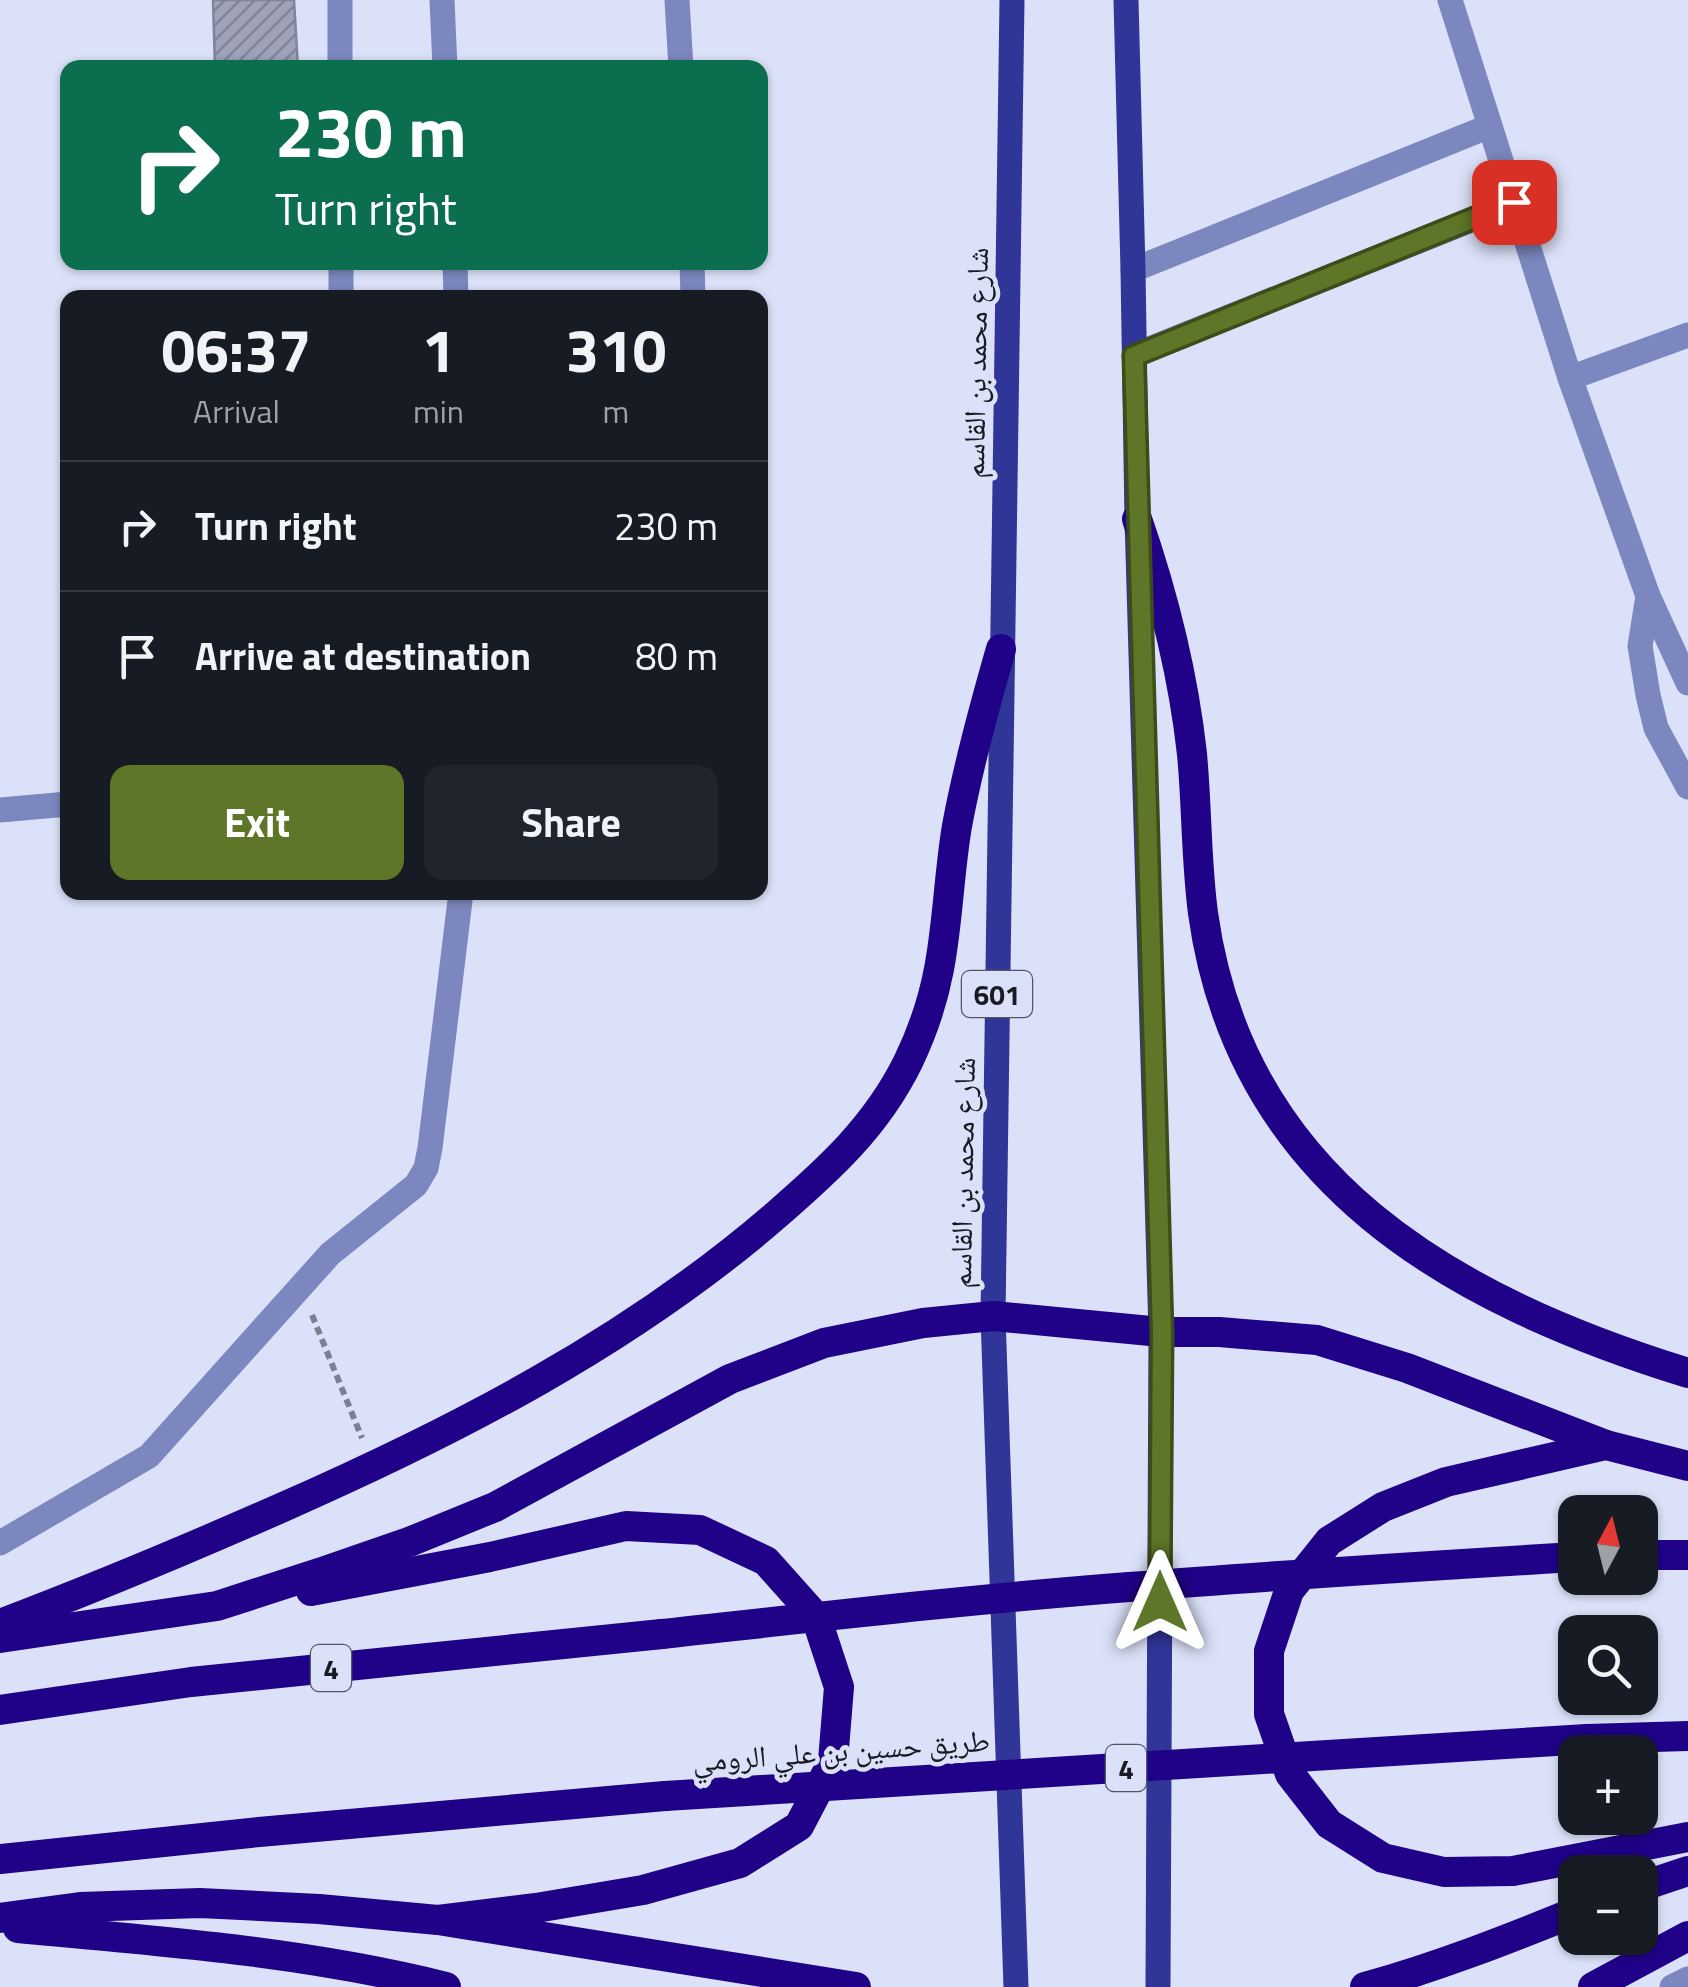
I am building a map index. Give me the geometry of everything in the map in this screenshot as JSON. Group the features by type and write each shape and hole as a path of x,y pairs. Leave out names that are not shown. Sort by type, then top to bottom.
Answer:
{"highway":[{"path":"1137,519 1173,635 1184,695 1203,914 1212,962 1238,1038 1265,1097 1318,1166 1380,1226 1415,1251 1530,1314 1688,1374"},
{"path":"0,1624 158,1561 374,1467 564,1367 653,1310 738,1248 818,1179 883,1106 908,1062 926,1017 939,969 956,829 975,738 1001,649"},
{"path":"218,1606 409,1542 495,1507 730,1379 824,1343 923,1323 993,1316 1162,1332 1317,1340 1407,1368 1606,1446 1688,1466"},
{"path":"1606,1446 1446,1482 1383,1507 1329,1541 1289,1591 1268,1651 1269,1714 1290,1774 1309,1799 1329,1824 1383,1858 1444,1872 1513,1871 1688,1838"},
{"path":"0,1638 354,1584 626,1526 700,1530 766,1562 816,1617 839,1688 834,1761 799,1826 740,1863 643,1890 438,1920"},
{"path":"1658,1555 1688,1554"},
{"name":"4","path":"0,1710 191,1682 895,1608 1128,1587 1558,1558"},
{"name":"طريق حسين بن علي الرومي","path":"0,1859 665,1796 1688,1736"},
{"path":"1658,1881 1688,1870"},
{"path":"0,1918 80,1907 200,1903 319,1909 438,1920 856,1987"},
{"path":"1365,1987 1414,1974 1558,1919"},
{"path":"0,1926 239,1951 446,1987"},
{"path":"1594,1987 1688,1936"}],"main road":[{"path":"1126,0 1137,519 1162,1332 1158,1987"},
{"name":"شارع محمد بن القاسم","path":"1011,5 993,1316 1016,1987"}],"street":[{"path":"340,0 340,60"},
{"path":"442,0 445,60"},
{"path":"677,0 681,60"},
{"path":"1450,0 1570,378 1648,596 1688,683"},
{"path":"1134,270 1490,126"},
{"path":"1134,356 1514,202"},
{"path":"1570,378 1688,335"},
{"path":"1648,596 1640,646 1648,695 1656,728 1688,787"},
{"path":"0,810 60,805"},
{"path":"0,1544 149,1456 330,1254 416,1185 426,1168 430,1148 461,900"},
{"path":"1672,1987 1688,1979"}],"path":[{"path":"301,1287 374,1467"}],"building":[{"path":"213,0 294,0 298,60 215,60"}],"route":[{"path":"1160,1602 1162,1332 1134,356 1514,202"}]}
